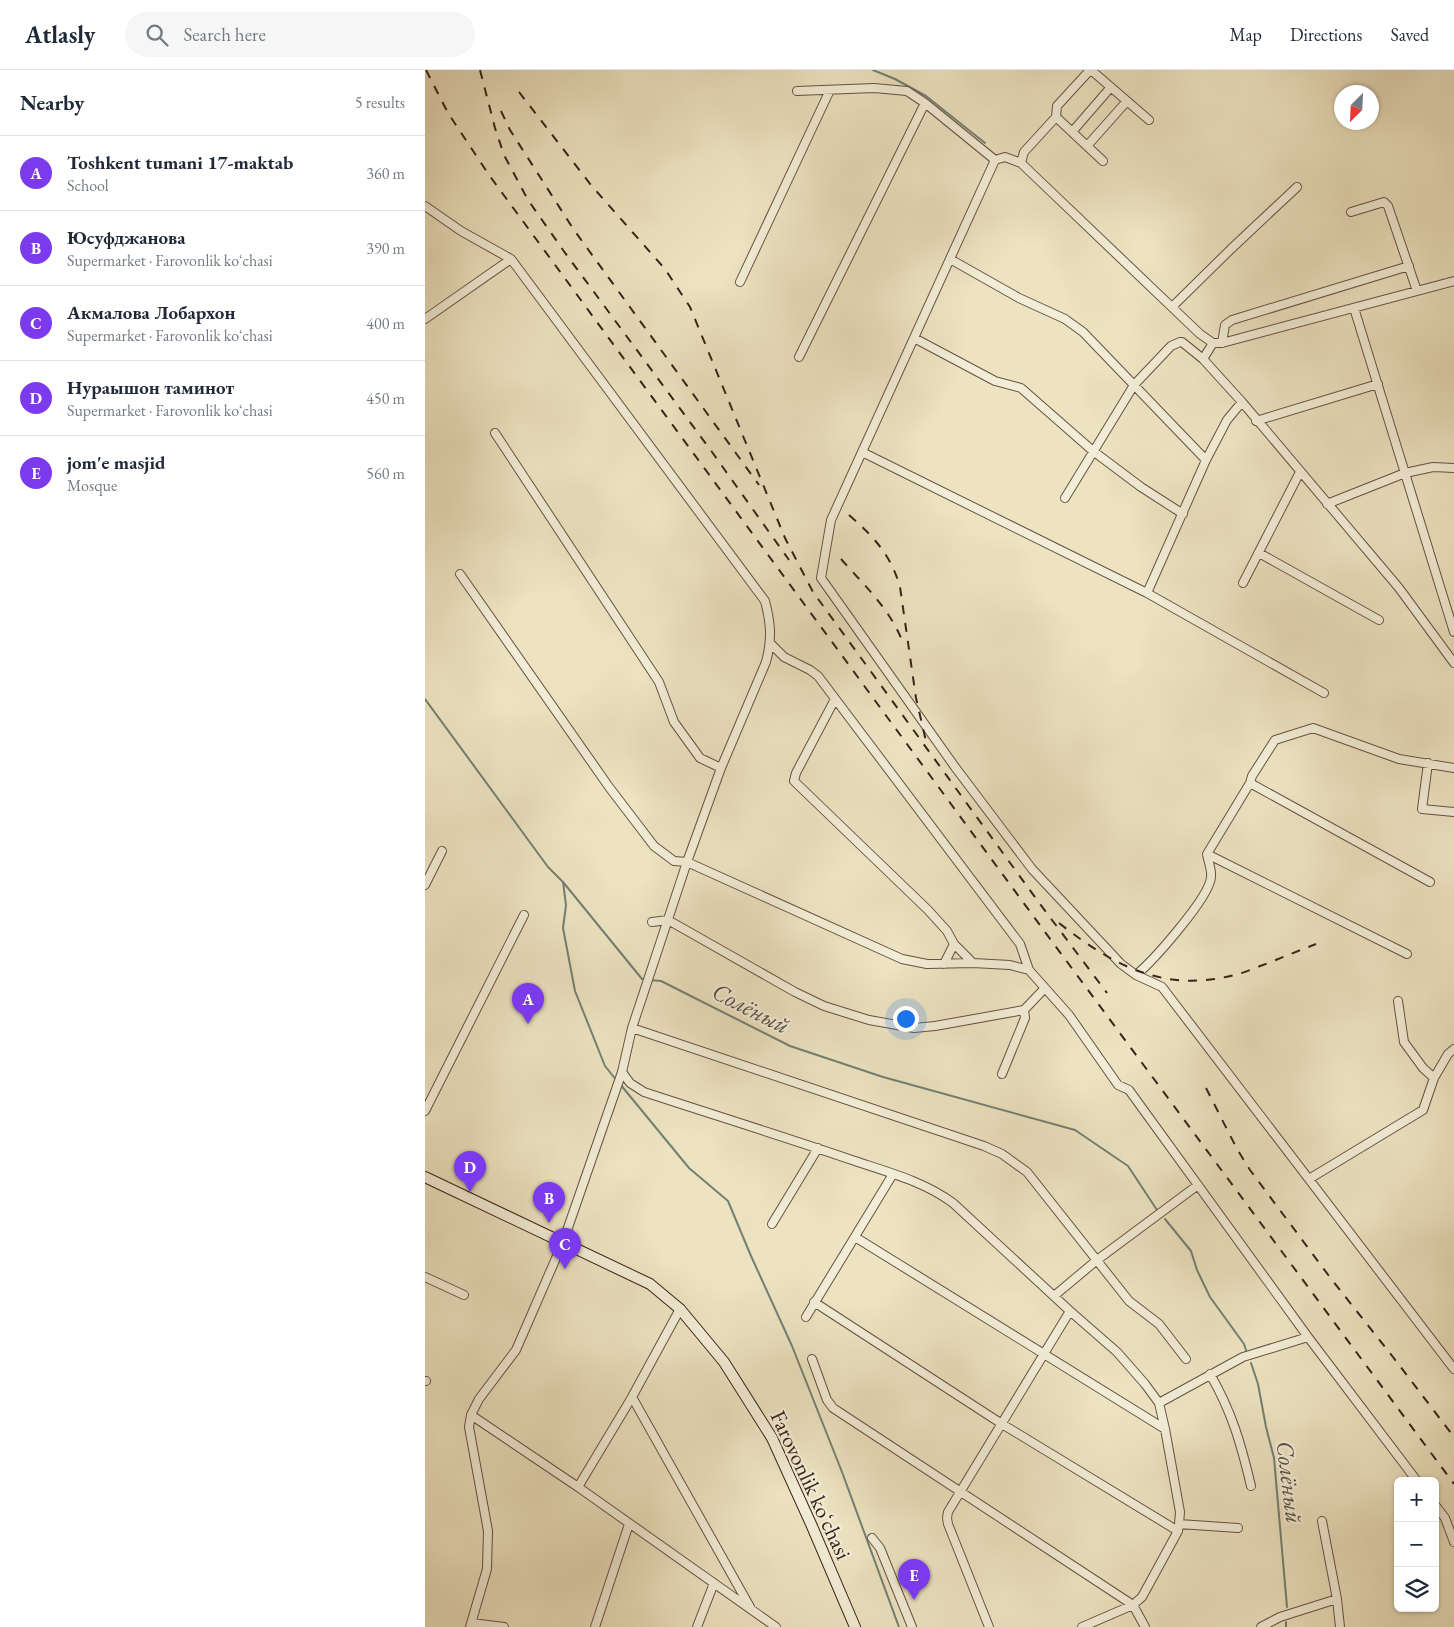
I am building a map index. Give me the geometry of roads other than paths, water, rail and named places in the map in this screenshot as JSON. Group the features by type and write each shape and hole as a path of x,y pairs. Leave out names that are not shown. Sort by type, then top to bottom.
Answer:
{"street":[{"path":"1021,163 1024,152 1056,117 1057,106 1091,70 1149,120"},
{"path":"797,91 874,88 907,91 925,103 995,160"},
{"path":"1072,132 1111,88"},
{"path":"740,282 830,90"},
{"path":"1087,146 1127,101"},
{"path":"799,356 925,103"},
{"path":"1056,117 1103,161"},
{"path":"1454,282 1217,343 1200,334 1021,163 1005,157 995,160 831,520 821,578 955,767 1032,869 1121,964 1136,975 1162,987 1454,1369"},
{"path":"1172,307 1297,187"},
{"path":"1351,212 1383,202 1386,203 1417,291"},
{"path":"425,206 461,231 511,259 765,601 770,620 771,644 721,768 687,862 632,1028 617,1089 563,1242 516,1350 479,1399 471,1416 469,1427 488,1531 487,1569 471,1625 504,1627"},
{"path":"425,319 511,259"},
{"path":"950,260 1019,298 1065,319 1083,332 1206,460"},
{"path":"1203,359 1217,343 1225,325 1232,320 1409,266"},
{"path":"1354,308 1454,632"},
{"path":"914,338 995,381 1021,388 1093,451 1141,487 1183,514"},
{"path":"1065,498 1134,384 1171,346 1180,342 1203,359 1242,402 1399,588 1454,663"},
{"path":"1256,420 1378,384"},
{"path":"1147,593 1206,460 1227,420 1242,402"},
{"path":"495,433 659,682 674,722 701,758 721,768"},
{"path":"862,452 1147,593 1324,693"},
{"path":"1327,504 1405,473 1433,467 1454,468"},
{"path":"1243,583 1300,472"},
{"path":"1259,553 1379,620"},
{"path":"460,574 609,787 654,846 674,861 687,862 902,959 927,964 1010,964 1029,970"},
{"path":"771,644 784,657 818,676 1020,944 1029,970 1069,1015 1118,1085 1129,1090 1308,1336 1414,1477"},
{"path":"835,699 796,773 794,781 928,910 947,931 954,944 973,963"},
{"path":"1136,975 1177,931 1199,903 1211,878 1207,854 1275,740 1313,728 1399,759 1428,762 1454,768"},
{"path":"1428,762 1422,809 1454,812"},
{"path":"1250,783 1430,882"},
{"path":"425,885 442,851"},
{"path":"1207,854 1407,954"},
{"path":"425,1111 524,915"},
{"path":"652,922 668,920 795,992 824,1006 869,1020 914,1028 1023,1010 1045,988"},
{"path":"944,964 954,944"},
{"path":"1398,1001 1404,1042 1423,1068 1434,1078"},
{"path":"1001,1074 1025,1018 1023,1010"},
{"path":"632,1028 985,1146 1002,1154 1027,1172 1129,1301 1159,1324 1185,1359"},
{"path":"1309,1179 1423,1110 1434,1078 1447,1054 1454,1049"},
{"path":"621,1075 644,1092 817,1148 941,1193 1055,1296 1070,1312 1117,1352 1145,1384 1159,1403 1180,1512 1179,1528 1142,1597 1133,1605 1082,1627"},
{"path":"772,1224 817,1148"},
{"path":"806,1317 893,1174"},
{"name":"Farovonlik koʻchasi","path":"425,1176 650,1284 680,1309 724,1362 772,1438 855,1627"},
{"path":"1055,1296 1097,1260 1198,1185"},
{"path":"855,1237 1165,1429"},
{"path":"425,1277 464,1295"},
{"path":"814,1302 1002,1424 1179,1528 1238,1528"},
{"path":"578,1488 633,1398 680,1309"},
{"path":"989,1627 947,1518 948,1512 1070,1312"},
{"path":"1159,1403 1243,1357 1308,1336"},
{"path":"812,1359 827,1400 833,1408 1133,1605 1145,1627"},
{"path":"1210,1374 1223,1398 1239,1437 1251,1486"},
{"path":"633,1398 751,1609"},
{"path":"471,1416 578,1488 776,1627"},
{"path":"1439,1510 1445,1518 1454,1542"},
{"path":"1322,1521 1337,1599 1339,1627"},
{"path":"595,1627 629,1524"},
{"path":"872,1538 880,1548 912,1627"},
{"path":"697,1627 715,1583"},
{"path":"1261,1627 1280,1617 1337,1599"}],"waterway":[{"path":"873,70 895,79 926,96 985,143"},
{"name":"Солёный","path":"425,699 548,867 563,882 642,979 645,979"},
{"path":"563,882 566,905 563,928 575,991 605,1066 617,1081"},
{"name":"Солёный","path":"650,980 661,981 790,1046 883,1077 1075,1130 1128,1166 1157,1210"},
{"path":"620,1084 689,1168 728,1201 792,1346 842,1472 899,1627"},
{"name":"Солёный","path":"1165,1219 1191,1251 1197,1270 1210,1297 1244,1344 1247,1353"},
{"name":"Солёный","path":"1251,1363 1258,1384 1274,1458 1287,1607"},
{"name":"Солёный","path":"1286,1622 1286,1627"}],"railway":[{"path":"426,70 448,113 489,175 1045,932 1454,1484"},
{"path":"480,70 504,155 528,200 789,560"},
{"path":"519,92 591,185 665,269 690,307 785,538 813,592 1107,993"},
{"path":"501,111 510,130 574,230 759,485"},
{"path":"849,515 881,547 892,565 900,587 916,698 925,737 929,746"},
{"path":"841,559 868,588 884,609 903,643"},
{"path":"1059,923 1080,939 1121,964 1142,973 1188,981 1212,979 1241,973 1316,944"},
{"path":"1206,1088 1237,1149 1250,1170 1332,1280 1454,1437"}],"place":[{"name":"Toshkent tumani 17-maktab","path":"528,1024"},
{"name":"Нураышон таминот","path":"470,1192"},
{"name":"Юсуфджанова","path":"549,1223"},
{"name":"Акмалова Лобархон","path":"565,1269"},
{"name":"jom'e masjid","path":"914,1600"}]}
